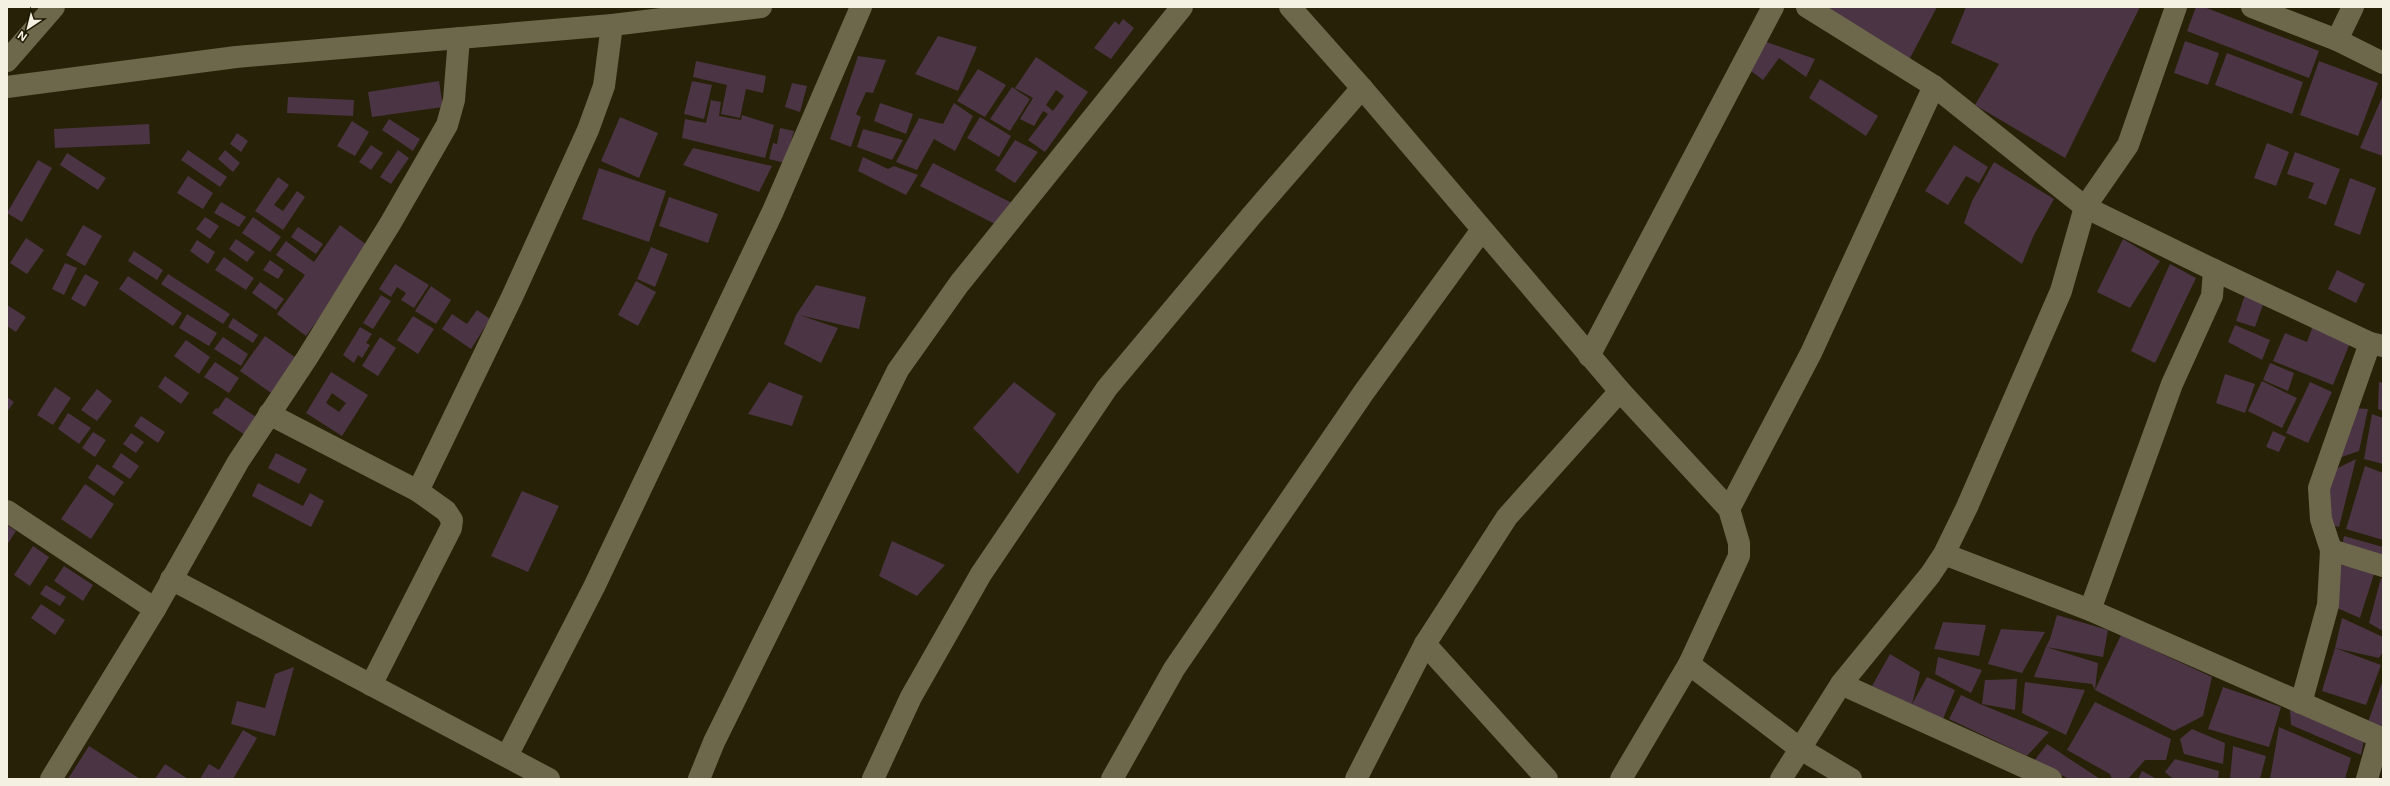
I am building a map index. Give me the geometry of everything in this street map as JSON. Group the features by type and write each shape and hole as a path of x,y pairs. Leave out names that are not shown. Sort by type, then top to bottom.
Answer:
{"street":[{"path":"7,87 236,57 612,25 761,7"},
{"path":"507,756 594,586 772,211 861,7"},
{"path":"699,779 714,742 898,370 959,284 1182,7"},
{"path":"1290,7 1362,88 1589,356 1729,509 1739,543 1739,556 1689,664 1621,779"},
{"path":"1589,356 1773,7"},
{"path":"1807,7 1934,86 2085,207 2214,270 2377,344 2320,488 2321,519 2331,550 2328,605 2301,703"},
{"path":"1781,779 1799,748 1841,684 1930,575 1944,554 1967,507 2062,291 2085,207 2128,145 2176,7"},
{"path":"2252,7 2336,40 2383,63"},
{"path":"2336,40 2353,7"},
{"path":"7,61 50,8"},
{"path":"418,492 512,297 588,130 604,86 612,25"},
{"path":"51,779 155,609 238,462 381,237 447,125 454,100 459,38"},
{"path":"1729,509 1811,353 1934,86"},
{"path":"873,779 911,697 981,574 1107,388 1252,214 1362,88"},
{"path":"1112,779 1174,669 1364,392 1482,231"},
{"path":"2090,610 2172,384 2212,296 2214,270"},
{"path":"1356,779 1425,644 1507,518 1620,391"},
{"path":"269,414 418,492 446,511 452,520 451,528 371,685"},
{"path":"7,511 155,609"},
{"path":"2331,550 2383,566"},
{"path":"1944,554 2090,610 2381,738 2367,779"},
{"path":"172,579 549,779"},
{"path":"1425,644 1547,779"},
{"path":"1689,664 1799,748 1851,779"},
{"path":"1841,684 2051,779"}],"building":[{"path":"1825,7 1937,7 1909,60"},
{"path":"1966,7 2140,7 2065,158 1975,105 1999,64 1951,43"},
{"path":"2196,7 2204,7 2319,51 2309,78 2187,31"},
{"path":"1123,19 1134,28 1111,59 1094,48 1115,21 1119,25"},
{"path":"938,36 977,47 958,91 915,74"},
{"path":"1761,40 1815,59 1806,77 1779,58 1763,80 1747,68"},
{"path":"2185,41 2219,53 2208,85 2174,73"},
{"path":"2227,53 2303,82 2292,114 2215,85"},
{"path":"858,56 886,60 873,93 866,92 856,114 861,117 851,147 830,139"},
{"path":"1036,57 1088,92 1045,152 1028,140 1048,114 1043,111 1034,126 1020,119 1033,98 1015,88","holes":["1056,90 1064,96 1053,111 1046,105"]},
{"path":"696,61 766,76 763,93 746,89 740,118 721,114 727,85 693,77"},
{"path":"2319,61 2378,83 2358,136 2300,115"},
{"path":"978,69 1006,85 985,117 957,101"},
{"path":"1820,79 1878,116 1866,136 1809,98"},
{"path":"439,81 443,107 372,117 368,92"},
{"path":"692,81 712,85 704,119 684,114"},
{"path":"792,83 807,86 800,112 785,107"},
{"path":"1012,87 1030,99 1010,131 990,119"},
{"path":"2383,95 2383,156 2360,148"},
{"path":"288,97 354,100 353,116 287,113"},
{"path":"711,100 721,102 719,116 741,120 742,115 774,125 765,158 682,138 685,119 706,123"},
{"path":"880,103 913,114 906,134 874,121"},
{"path":"954,103 973,116 955,151 934,139 917,170 896,162 919,118 943,124"},
{"path":"620,117 658,133 639,178 601,161"},
{"path":"980,117 1011,136 999,157 967,138"},
{"path":"389,119 420,139 413,151 382,130"},
{"path":"352,121 369,132 355,156 337,146"},
{"path":"149,124 150,144 55,148 54,129"},
{"path":"780,128 794,131 785,163 769,159 773,143 777,144"},
{"path":"863,129 903,140 892,160 857,147"},
{"path":"237,133 248,141 241,152 230,144"},
{"path":"1015,140 1038,152 1015,183 995,170"},
{"path":"2267,143 2289,152 2276,186 2254,178"},
{"path":"371,145 383,153 371,170 359,162"},
{"path":"1954,145 1988,167 1979,183 1966,176 1948,205 1925,191"},
{"path":"693,148 772,166 759,192 683,165"},
{"path":"188,150 227,177 220,187 181,160"},
{"path":"225,150 240,163 233,172 218,159"},
{"path":"398,150 409,158 391,184 380,177"},
{"path":"2295,152 2340,169 2326,205 2308,198 2314,183 2287,174"},
{"path":"67,153 106,178 98,190 60,165"},
{"path":"863,157 888,169 894,166 918,175 906,195 858,171"},
{"path":"38,160 52,168 22,222 7,213"},
{"path":"1994,162 2054,199 2034,235 2022,264 1964,223 1972,201"},
{"path":"933,163 1014,204 999,226 920,186"},
{"path":"599,168 666,191 649,242 582,219"},
{"path":"188,176 213,193 203,209 177,193"},
{"path":"278,177 289,185 274,205 283,211 297,191 305,197 283,230 255,211"},
{"path":"2350,178 2376,188 2360,235 2334,225"},
{"path":"669,197 718,214 708,243 659,226"},
{"path":"221,202 246,217 239,227 214,213"},
{"path":"205,217 219,226 210,239 196,229"},
{"path":"253,217 281,237 270,252 242,233"},
{"path":"83,225 102,236 85,266 66,255"},
{"path":"340,225 371,248 306,336 277,314 305,275 276,255 286,241 314,262"},
{"path":"298,227 323,244 316,254 291,237"},
{"path":"26,238 44,250 27,274 10,263"},
{"path":"236,239 255,252 247,262 229,249"},
{"path":"2123,239 2160,261 2130,308 2097,292"},
{"path":"197,240 215,252 208,264 190,251"},
{"path":"651,247 668,254 655,287 637,279"},
{"path":"134,251 163,270 157,280 128,261"},
{"path":"224,257 254,278 246,290 215,270"},
{"path":"270,260 284,270 278,279 263,270"},
{"path":"65,263 77,268 64,295 52,289"},
{"path":"395,264 429,285 414,308 401,300 406,293 397,287 391,297 379,289"},
{"path":"2170,264 2196,278 2155,363 2131,351"},
{"path":"2337,270 2365,284 2356,303 2328,289"},
{"path":"85,274 99,282 85,307 71,299"},
{"path":"168,274 230,314 223,324 161,284"},
{"path":"128,276 182,313 173,326 119,289"},
{"path":"636,281 656,292 638,326 618,315"},
{"path":"260,282 284,299 276,310 252,293"},
{"path":"816,285 866,297 859,329 799,315 838,328 821,363 784,344 796,315"},
{"path":"431,286 451,300 436,324 415,311"},
{"path":"381,295 391,301 373,329 363,323"},
{"path":"2245,295 2264,302 2255,327 2236,321"},
{"path":"7,305 26,317 16,332 7,326"},
{"path":"477,310 490,319 471,349 442,329 452,314 467,324"},
{"path":"187,314 217,333 209,346 179,328"},
{"path":"413,316 434,329 418,354 397,340"},
{"path":"233,318 258,335 253,343 228,327"},
{"path":"2314,323 2352,338 2333,385 2273,361 2285,333 2307,342"},
{"path":"2235,325 2270,340 2262,360 2228,342"},
{"path":"360,327 372,334 366,343 370,345 362,358 358,355 354,363 343,355"},
{"path":"265,336 299,360 274,395 240,371"},
{"path":"223,337 248,354 241,366 214,349"},
{"path":"380,337 396,348 378,376 362,366"},
{"path":"186,340 210,357 199,374 174,356"},
{"path":"215,362 239,378 229,393 204,377"},
{"path":"2270,363 2294,373 2288,391 2263,380"},
{"path":"331,372 368,395 342,436 306,413","holes":["332,393 346,403 339,412 326,403"]},
{"path":"2225,374 2255,384 2245,413 2216,403"},
{"path":"165,376 189,393 181,404 158,387"},
{"path":"2262,381 2297,398 2282,428 2248,411"},
{"path":"769,382 803,396 792,426 748,414"},
{"path":"1014,382 1056,414 1018,474 973,428"},
{"path":"2310,382 2332,392 2308,443 2286,433"},
{"path":"2379,382 2383,383 2383,411 2378,409"},
{"path":"55,387 71,398 53,425 37,415"},
{"path":"97,389 112,401 97,421 81,410"},
{"path":"7,397 14,402 7,412"},
{"path":"226,397 256,417 245,435 212,413 216,408 218,409"},
{"path":"2353,408 2368,409 2359,451 2336,459"},
{"path":"68,413 91,428 79,444 58,429"},
{"path":"2372,414 2383,418 2383,464 2364,459"},
{"path":"141,416 165,432 158,443 134,426"},
{"path":"2273,431 2286,437 2279,452 2266,447"},
{"path":"93,432 106,440 95,457 82,448"},
{"path":"131,433 144,442 136,453 123,444"},
{"path":"121,453 139,466 130,479 112,467"},
{"path":"276,453 307,469 299,484 268,468"},
{"path":"2356,459 2339,527 2328,524 2330,472"},
{"path":"97,464 124,482 114,496 88,478"},
{"path":"2365,466 2383,473 2383,540 2346,529"},
{"path":"258,483 303,506 310,493 324,501 311,527 252,496"},
{"path":"85,484 114,504 91,539 61,519"},
{"path":"522,491 559,506 528,572 491,556"},
{"path":"7,525 16,531 7,545"},
{"path":"2344,536 2383,547 2383,559 2342,546"},
{"path":"892,541 945,565 917,596 879,576"},
{"path":"33,546 49,557 30,586 14,575"},
{"path":"2340,565 2375,571 2360,618 2335,607"},
{"path":"64,566 93,585 83,601 54,581"},
{"path":"2381,578 2383,579 2383,631 2369,623"},
{"path":"46,585 66,597 60,606 40,594"},
{"path":"41,604 65,620 55,635 31,618"},
{"path":"2057,615 2108,630 2103,657 2046,647"},
{"path":"2342,618 2383,637 2383,652 2379,658 2335,648"},
{"path":"1943,622 1986,625 1979,656 1934,649"},
{"path":"2001,629 2045,632 2022,673 1988,664"},
{"path":"2121,635 2212,677 2203,716 2174,731 2095,690"},
{"path":"2046,647 2098,663 2095,690 2092,684 2034,677"},
{"path":"2335,648 2381,665 2366,705 2322,691"},
{"path":"1890,654 1920,672 1912,704 1927,677 1955,690 1943,719 1872,686"},
{"path":"1938,657 1982,670 1971,693 1935,674"},
{"path":"294,667 275,736 231,724 237,701 265,708 275,674"},
{"path":"2017,679 2015,710 1982,704 1985,680"},
{"path":"2383,680 2383,728 2368,722"},
{"path":"2025,682 2085,690 2066,735 2022,713"},
{"path":"2223,687 2281,707 2269,747 2208,729"},
{"path":"1961,695 2049,732 2027,756 1949,719"},
{"path":"2095,702 2171,739 2166,760 2145,760 2128,779 2112,779 2110,774 2067,750"},
{"path":"2290,710 2364,740 2361,755 2291,725"},
{"path":"2279,727 2351,758 2345,779 2270,779"},
{"path":"2192,729 2225,743 2223,764 2184,754 2180,739"},
{"path":"243,730 257,738 233,779 200,779 209,764 219,770"},
{"path":"2047,744 2100,779 2069,779 2034,761"},
{"path":"89,746 140,779 68,779"},
{"path":"2233,746 2266,756 2260,779 2230,779"},
{"path":"2175,759 2219,771 2218,779 2173,779 2165,772"},
{"path":"165,764 188,779 155,779"},
{"path":"2142,771 2157,779 2138,779"}]}
